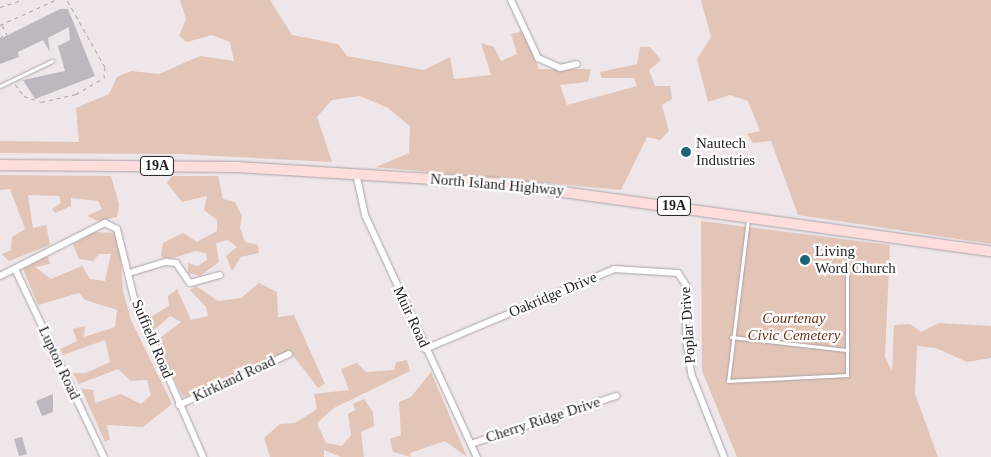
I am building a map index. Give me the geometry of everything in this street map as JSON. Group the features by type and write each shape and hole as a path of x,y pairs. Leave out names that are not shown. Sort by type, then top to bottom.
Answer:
{"main road":[{"name":"North Island Highway","path":"0,165 237,167 498,183 749,216 991,251"}],"street":[{"path":"511,0 538,58 560,68 576,64"},
{"name":"Muir Road","path":"356,173 359,201 477,457"},
{"name":"Suffield Road","path":"15,269 105,223 117,229 134,298 204,457"},
{"path":"129,273 166,262 176,263 190,283 220,275"},
{"path":"0,276 15,269"},
{"name":"Lupton Road","path":"15,269 104,457"},
{"name":"Oakridge Drive","path":"426,349 614,269 678,273 684,278"},
{"name":"Poplar Drive","path":"684,278 692,376 724,457"},
{"name":"Kirkland Road","path":"180,405 290,354"},
{"name":"Cherry Ridge Drive","path":"471,444 616,396"}],"lane":[{"path":"0,86 52,61"},
{"path":"749,216 731,337 728,381 847,375 847,272"},
{"path":"731,337 848,350"}],"path":[{"path":"0,7 21,0"},
{"path":"7,35 4,33 1,25 56,0"},
{"path":"13,80 24,96 41,102 76,94 104,78 104,67 67,0"},
{"path":"0,39 4,33"}],"green space":[{"path":"180,0 270,0 292,35 338,44 347,56 424,70 450,57 454,79 491,75 481,43 494,47 501,61 517,54 511,34 523,31 539,69 591,69 588,82 560,85 567,105 637,86 634,78 602,78 600,72 637,64 640,47 650,47 661,60 649,70 655,86 670,86 672,99 662,105 669,131 660,140 647,137 621,190 376,167 409,153 410,126 388,108 360,96 332,100 317,117 332,162 179,154 0,153 0,141 79,142 76,108 109,94 117,77 131,71 159,74 200,56 234,61 230,42 212,35 187,42 179,36 186,19"},
{"path":"701,0 991,0 991,244 798,215 771,141 753,143 747,134 760,131 748,101 730,95 708,102 697,59 711,37"},
{"path":"0,175 111,176 119,204 117,217 98,221 87,216 102,209 98,201 71,198 71,206 55,213 52,209 61,203 59,196 28,195 33,228 46,225 50,245 9,261 2,254 11,250 12,237 25,229 10,189 0,190"},
{"path":"172,176 218,176 223,199 235,202 242,216 240,228 245,242 258,245 259,253 241,257 232,271 226,256 237,247 228,240 216,243 219,262 200,276 188,273 188,263 198,266 207,260 206,253 195,251 167,260 161,256 163,243 183,233 197,242 217,231 217,220 204,210 207,196 182,202 167,183"},
{"name":"Courtenay Civic Cemetery","path":"701,221 890,245 885,357 892,371 894,325 910,324 921,332 939,323 991,326 991,358 967,362 936,348 917,346 915,394 938,457 737,457 702,371"},
{"path":"94,232 119,233 123,291 131,320 172,404 143,427 107,425 110,439 105,442 81,388 93,390 95,403 121,394 141,404 151,395 147,380 131,381 118,369 79,384 73,373 86,373 110,362 105,340 63,355 60,349 77,341 73,329 85,326 84,337 115,327 117,310 85,300 79,293 38,305 23,269 48,256 50,264 35,267 51,279 82,266 90,279 105,281 111,254 99,254 93,261 79,259 73,244"},
{"path":"259,283 277,292 278,317 294,315 325,384 318,388 292,354 268,358 206,392 183,397 156,341 181,322 170,316 152,332 145,320 169,306 168,296 177,289 191,320 208,316 206,307 190,290 196,286 218,301 241,298"},
{"path":"407,360 410,371 334,408 317,423 326,443 342,446 351,435 348,414 355,410 353,404 364,399 373,412 374,426 361,432 364,457 341,457 324,450 324,457 270,457 264,438 280,424 295,423 317,409 314,394 349,390 341,369 357,363 366,372 394,370 396,362"},
{"path":"431,372 467,457 445,441 410,453 411,457 393,452 390,439 401,435 399,402 411,397"}],"building":[{"path":"60,9 68,9 95,76 35,99 23,80 65,71 58,46 70,40 69,27 48,38 50,52 43,40 18,52 19,57 0,64 0,39"},
{"path":"53,394 53,412 42,416 36,401"},
{"path":"22,437 27,454 19,456 14,439"}],"place":[{"name":"Nautech Industries","path":"686,152"},
{"name":"Living Word Church","path":"805,260"}]}
